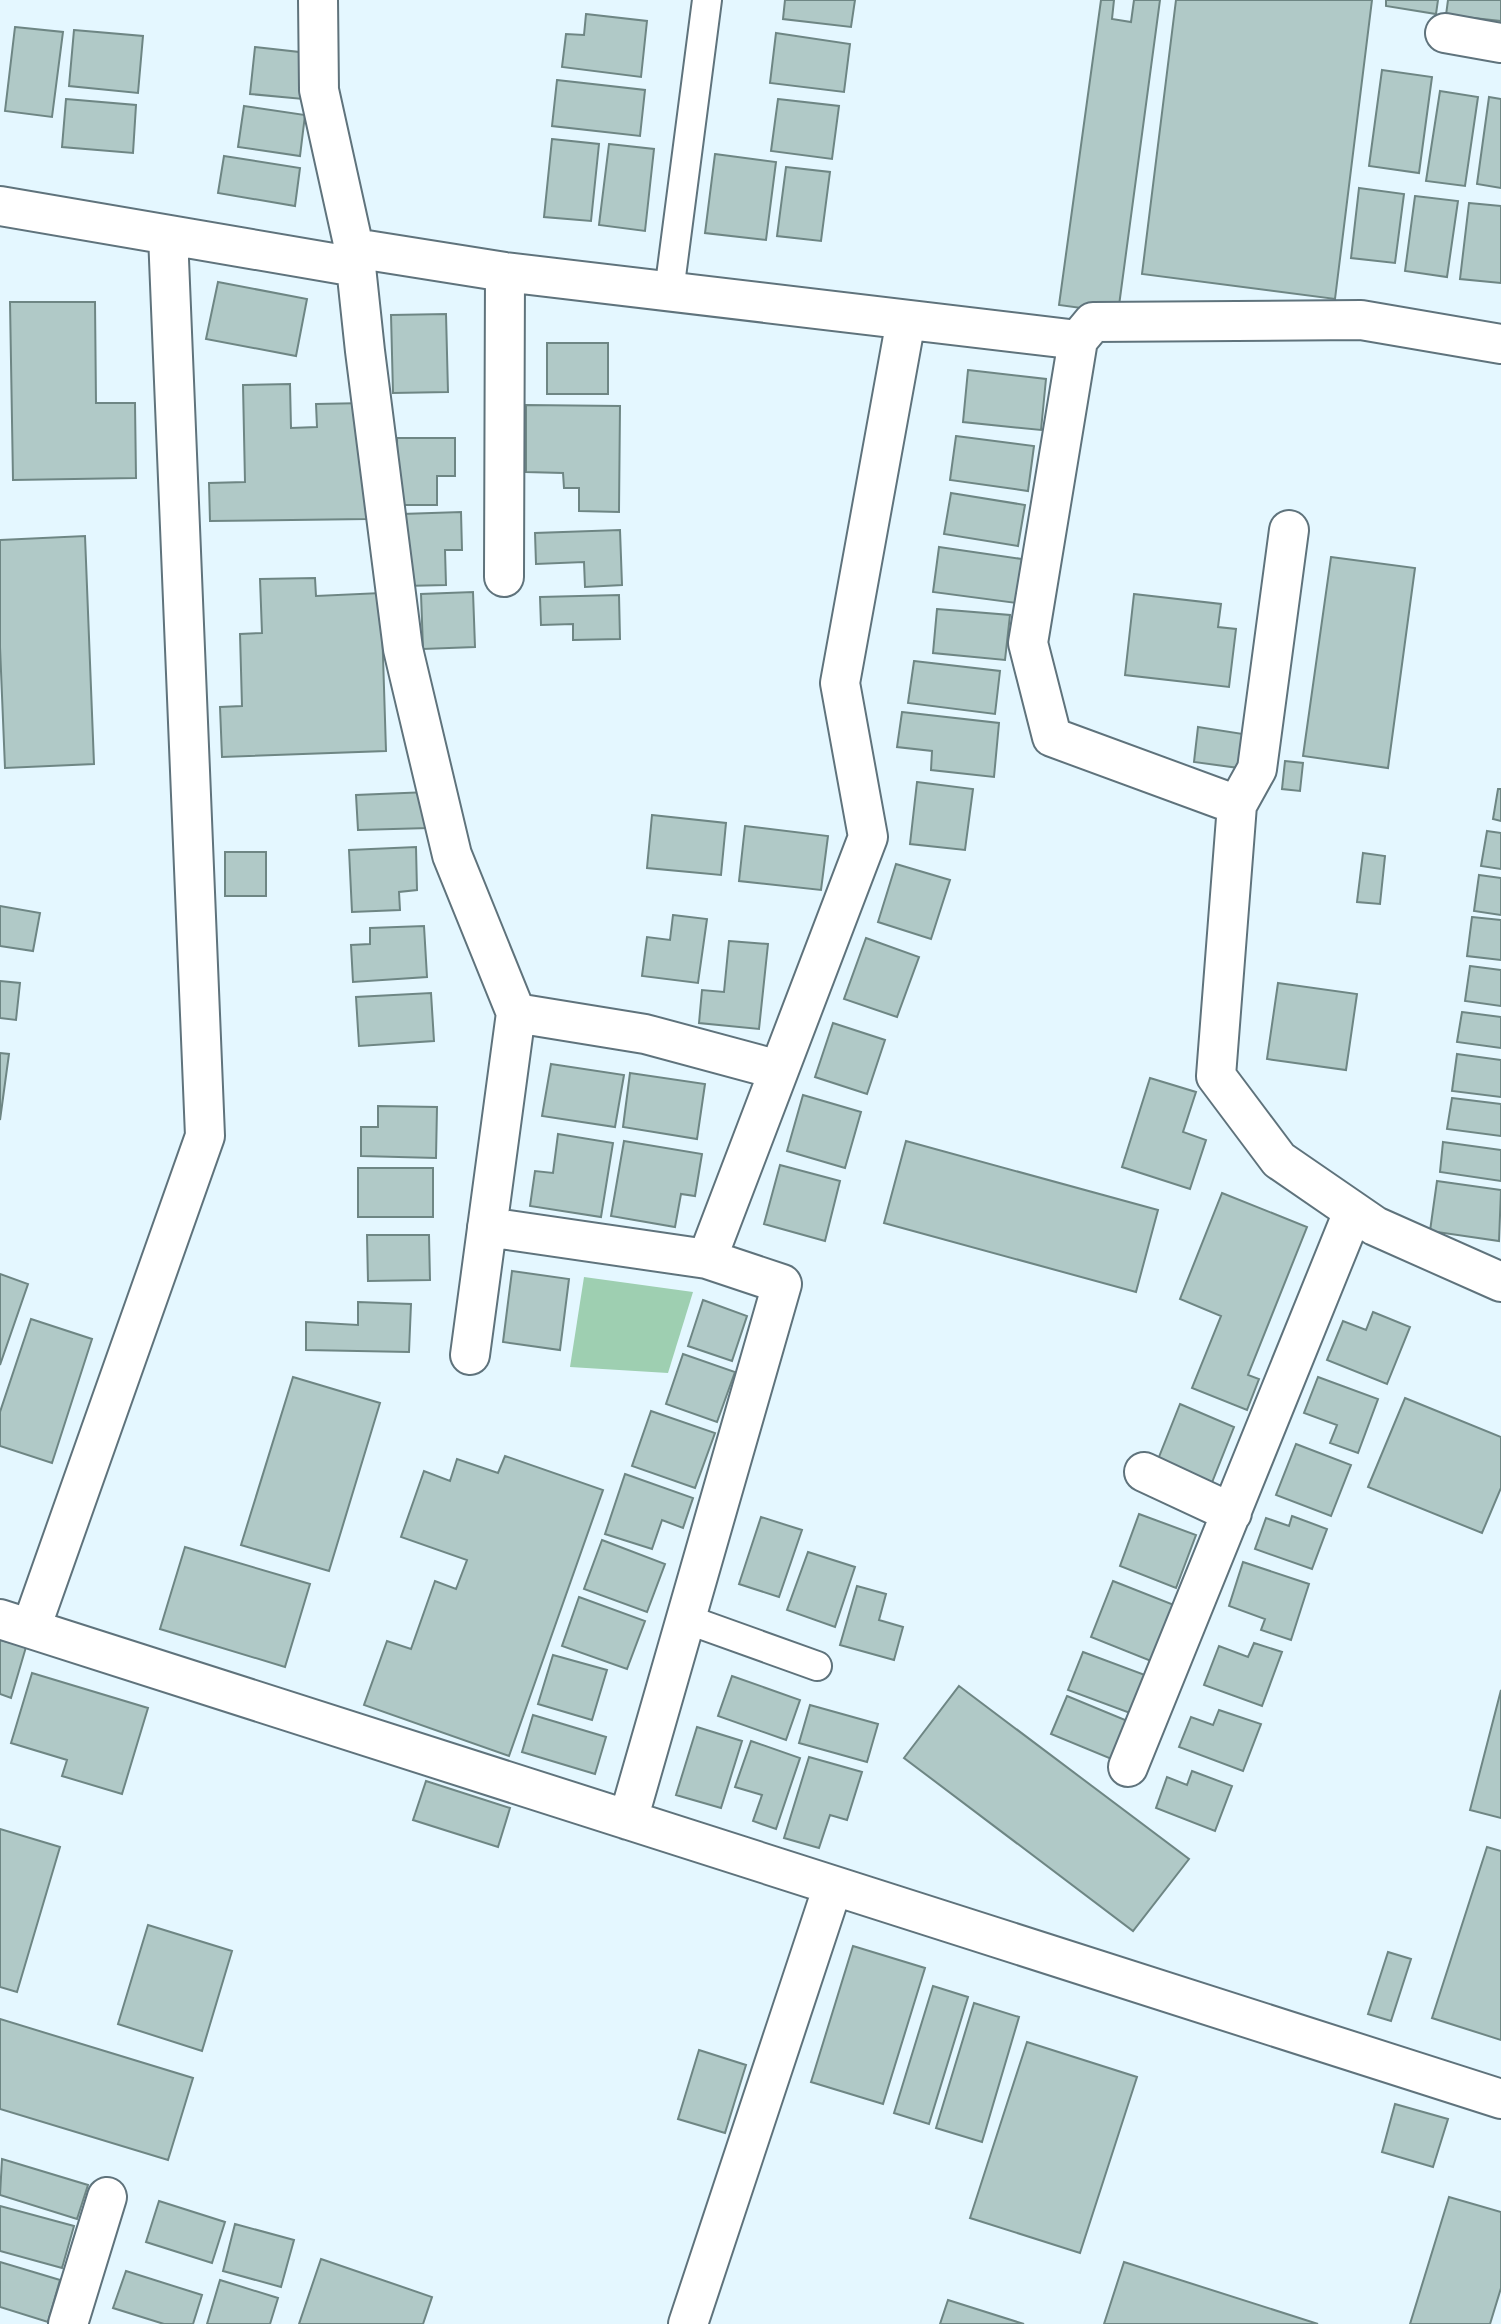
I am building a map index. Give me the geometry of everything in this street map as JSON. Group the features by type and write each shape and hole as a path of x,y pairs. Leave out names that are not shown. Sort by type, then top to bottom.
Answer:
{"street":[{"path":"318,0 319,90 355,258 403,649 453,855 516,1013 470,1355"},
{"path":"1445,33 1501,43"},
{"path":"0,206 168,235 1078,340"},
{"path":"168,235 205,1136 15,1624 1501,2099"},
{"path":"504,577 505,272"},
{"path":"707,1259 868,837 840,683 906,320"},
{"path":"1237,805 1052,737 1028,643 1078,340 1093,322 1361,320 1501,344"},
{"path":"1289,530 1257,769 1237,805 1216,1076 1279,1160 1375,1226 1501,1282"},
{"path":"516,1013 645,1034 779,1070"},
{"path":"1128,1767 1353,1212"},
{"path":"487,1227 707,1259 782,1284 628,1820"},
{"path":"1144,1472 1232,1513"},
{"path":"688,2324 833,1886"},
{"path":"68,2324 107,2197"}],"lane":[{"path":"668,292 707,0"},
{"path":"686,1619 817,1666"}],"green space":[{"path":"584,1277 693,1292 668,1373 570,1367"}],"building":[{"path":"785,0 855,0 851,27 783,19"},
{"path":"1101,0 1114,0 1112,19 1131,22 1134,0 1160,0 1118,313 1059,305"},
{"path":"1176,0 1372,0 1335,299 1142,274"},
{"path":"1386,0 1438,0 1436,14 1386,6"},
{"path":"1448,0 1501,0 1501,21 1446,15"},
{"path":"586,14 647,21 641,77 562,67 566,34 584,35"},
{"path":"15,27 63,32 52,117 5,111"},
{"path":"74,30 143,36 138,93 69,86"},
{"path":"776,33 850,44 844,92 770,83"},
{"path":"255,47 308,53 303,99 250,94"},
{"path":"1382,70 1432,77 1419,173 1369,166"},
{"path":"557,80 645,90 640,136 552,126"},
{"path":"1440,91 1478,97 1465,186 1426,181"},
{"path":"1489,97 1501,99 1501,188 1477,184"},
{"path":"66,99 136,105 133,153 62,147"},
{"path":"778,99 839,106 832,159 771,151"},
{"path":"244,106 305,115 300,156 238,147"},
{"path":"552,139 599,144 591,221 544,217"},
{"path":"609,144 654,149 645,231 599,225"},
{"path":"715,154 776,162 766,240 705,233"},
{"path":"224,156 300,168 295,206 218,193"},
{"path":"786,167 830,172 821,241 777,236"},
{"path":"1359,188 1404,194 1395,263 1351,258"},
{"path":"1415,196 1458,201 1447,277 1405,271"},
{"path":"1469,203 1501,206 1501,283 1460,279"},
{"path":"218,282 307,299 296,356 206,339"},
{"path":"10,302 95,302 96,403 135,403 136,478 13,480"},
{"path":"446,314 448,392 393,393 391,315"},
{"path":"547,343 608,343 608,394 547,394"},
{"path":"968,370 1046,379 1041,430 963,422"},
{"path":"290,384 291,428 317,427 316,404 366,403 367,519 210,521 209,483 245,482 243,385"},
{"path":"526,405 620,406 619,512 579,511 579,488 564,488 563,473 526,472"},
{"path":"956,436 1034,446 1028,491 950,480"},
{"path":"397,438 455,438 455,476 437,476 437,505 398,505"},
{"path":"951,493 1025,505 1018,546 944,534"},
{"path":"461,512 462,550 445,550 446,585 404,586 402,514"},
{"path":"620,530 622,585 585,587 584,562 536,564 535,533"},
{"path":"85,536 94,764 5,768 0,647 0,540"},
{"path":"939,547 1022,559 1016,603 933,592"},
{"path":"1331,557 1415,568 1388,768 1303,756"},
{"path":"315,578 316,596 381,593 386,751 222,757 220,707 242,706 240,634 262,633 260,579"},
{"path":"473,592 475,647 423,649 421,594"},
{"path":"1134,594 1221,604 1218,627 1236,629 1229,687 1125,675"},
{"path":"619,595 620,639 573,640 573,624 541,625 540,597"},
{"path":"937,609 1010,615 1005,660 933,653"},
{"path":"914,661 1000,671 995,714 908,703"},
{"path":"902,712 999,723 994,777 931,770 932,751 897,747"},
{"path":"1198,727 1243,734 1239,768 1194,762"},
{"path":"1285,761 1303,763 1300,791 1282,789"},
{"path":"917,782 973,789 965,850 910,844"},
{"path":"1498,789 1501,789 1501,821 1493,819"},
{"path":"428,792 429,828 358,830 356,795"},
{"path":"652,815 726,823 721,875 647,868"},
{"path":"745,826 828,836 821,890 739,881"},
{"path":"1487,831 1501,833 1501,869 1481,866"},
{"path":"416,847 417,890 399,892 400,910 352,912 349,850"},
{"path":"225,852 266,852 266,896 225,896"},
{"path":"1363,853 1385,856 1380,904 1357,902"},
{"path":"896,864 950,880 931,939 878,922"},
{"path":"1479,875 1501,878 1501,915 1474,911"},
{"path":"0,906 40,913 33,951 0,946"},
{"path":"673,915 707,919 698,983 642,976 647,937 670,940"},
{"path":"1472,917 1501,920 1501,960 1467,956"},
{"path":"424,926 427,977 353,982 351,945 370,944 370,928"},
{"path":"866,938 919,957 897,1017 844,999"},
{"path":"729,941 768,944 759,1029 699,1023 702,990 724,992"},
{"path":"1470,966 1501,970 1501,1006 1465,1001"},
{"path":"0,981 20,983 16,1020 0,1018"},
{"path":"1278,983 1357,994 1346,1070 1267,1059"},
{"path":"431,993 434,1041 359,1046 356,997"},
{"path":"1462,1012 1501,1017 1501,1048 1457,1042"},
{"path":"833,1023 885,1040 867,1094 815,1077"},
{"path":"0,1053 9,1054 0,1120"},
{"path":"1457,1054 1501,1060 1501,1097 1452,1091"},
{"path":"551,1064 624,1075 615,1127 542,1116"},
{"path":"630,1073 705,1084 697,1139 623,1127"},
{"path":"1150,1078 1196,1092 1183,1132 1206,1140 1190,1189 1122,1167"},
{"path":"803,1095 861,1112 845,1168 787,1151"},
{"path":"1452,1098 1501,1104 1501,1136 1447,1129"},
{"path":"378,1106 437,1107 436,1158 361,1156 361,1127 378,1127"},
{"path":"558,1134 613,1143 601,1217 530,1206 535,1171 553,1173"},
{"path":"624,1141 702,1154 695,1196 681,1194 675,1227 611,1216"},
{"path":"906,1141 1158,1210 1136,1292 884,1223"},
{"path":"1443,1142 1501,1150 1501,1181 1440,1172"},
{"path":"780,1165 840,1181 825,1241 764,1224"},
{"path":"358,1168 433,1168 433,1217 358,1217"},
{"path":"1437,1181 1501,1190 1499,1241 1430,1231"},
{"path":"1222,1193 1307,1227 1248,1375 1259,1379 1247,1410 1192,1388 1221,1316 1180,1299"},
{"path":"367,1235 429,1235 430,1280 368,1281"},
{"path":"512,1271 569,1279 560,1350 503,1342"},
{"path":"0,1274 28,1284 0,1365"},
{"path":"703,1300 747,1316 732,1361 688,1346"},
{"path":"358,1302 411,1304 409,1352 306,1350 306,1322 358,1325"},
{"path":"1373,1312 1410,1327 1387,1384 1327,1360 1343,1321 1366,1330"},
{"path":"31,1319 92,1339 52,1463 0,1446 0,1412"},
{"path":"683,1354 735,1372 717,1422 666,1404"},
{"path":"293,1377 380,1403 329,1571 241,1545"},
{"path":"1318,1377 1378,1399 1358,1453 1330,1443 1337,1425 1304,1413"},
{"path":"1405,1398 1501,1437 1501,1488 1482,1533 1368,1487"},
{"path":"1180,1404 1234,1427 1211,1485 1157,1462"},
{"path":"651,1411 715,1433 695,1488 632,1466"},
{"path":"1296,1444 1351,1465 1331,1516 1276,1495"},
{"path":"505,1456 603,1490 509,1756 364,1705 387,1641 411,1649 435,1581 456,1589 467,1560 401,1537 424,1471 450,1481 457,1459 498,1473"},
{"path":"625,1474 693,1498 683,1528 662,1520 652,1549 605,1534"},
{"path":"1139,1514 1196,1535 1176,1588 1120,1566"},
{"path":"1292,1516 1327,1529 1312,1569 1255,1549 1266,1518 1289,1526"},
{"path":"761,1517 802,1530 779,1597 739,1584"},
{"path":"602,1540 665,1564 647,1612 584,1589"},
{"path":"185,1547 310,1584 285,1667 160,1629"},
{"path":"808,1552 855,1567 835,1627 787,1610"},
{"path":"1243,1562 1309,1584 1291,1640 1261,1630 1265,1619 1229,1606"},
{"path":"1113,1581 1174,1605 1151,1661 1091,1637"},
{"path":"857,1586 886,1594 879,1620 903,1627 894,1660 840,1645"},
{"path":"579,1597 645,1621 627,1669 562,1646"},
{"path":"0,1640 26,1647 11,1698 0,1694"},
{"path":"1254,1643 1282,1652 1262,1706 1204,1685 1219,1646 1248,1657"},
{"path":"1083,1652 1145,1675 1130,1713 1068,1690"},
{"path":"553,1655 607,1670 592,1720 538,1704"},
{"path":"32,1673 148,1708 122,1794 62,1776 67,1760 11,1743"},
{"path":"732,1676 800,1700 786,1740 718,1716"},
{"path":"959,1686 1189,1859 1133,1931 904,1758"},
{"path":"1501,1690 1501,1818 1470,1810"},
{"path":"1067,1696 1130,1722 1114,1760 1051,1734"},
{"path":"810,1705 878,1724 867,1762 799,1743"},
{"path":"1219,1710 1261,1724 1243,1771 1179,1747 1191,1717 1213,1725"},
{"path":"533,1715 606,1737 595,1774 522,1752"},
{"path":"697,1727 742,1741 721,1808 676,1795"},
{"path":"751,1741 800,1758 776,1829 753,1821 762,1795 735,1787"},
{"path":"809,1757 862,1772 847,1820 830,1815 819,1848 784,1838"},
{"path":"1192,1771 1232,1786 1215,1831 1156,1808 1167,1777 1187,1785"},
{"path":"426,1781 510,1808 498,1847 413,1820"},
{"path":"0,1829 60,1847 17,1992 0,1987"},
{"path":"1487,1847 1501,1851 1501,2040 1432,2018"},
{"path":"148,1925 232,1951 202,2051 118,2024"},
{"path":"853,1946 925,1968 883,2104 811,2082"},
{"path":"1388,1952 1411,1959 1391,2021 1368,2014"},
{"path":"933,1986 968,1997 929,2124 894,2113"},
{"path":"974,2003 1019,2017 982,2142 936,2128"},
{"path":"0,2019 193,2078 168,2160 0,2109"},
{"path":"1027,2042 1137,2077 1080,2253 970,2218"},
{"path":"699,2050 746,2065 725,2133 678,2119"},
{"path":"1395,2104 1448,2119 1433,2167 1382,2152"},
{"path":"2,2159 88,2185 77,2219 0,2195"},
{"path":"1449,2197 1501,2212 1501,2288 1490,2324 1410,2324"},
{"path":"159,2201 225,2222 212,2263 146,2242"},
{"path":"0,2206 74,2226 62,2268 0,2251"},
{"path":"235,2224 294,2240 281,2287 223,2271"},
{"path":"321,2259 432,2297 423,2324 299,2324"},
{"path":"0,2262 60,2280 48,2322 0,2307"},
{"path":"1124,2262 1318,2324 1104,2324"},
{"path":"126,2271 202,2295 193,2324 164,2324 113,2308"},
{"path":"220,2280 278,2298 270,2324 207,2324"},
{"path":"948,2300 1024,2324 940,2324"}]}
